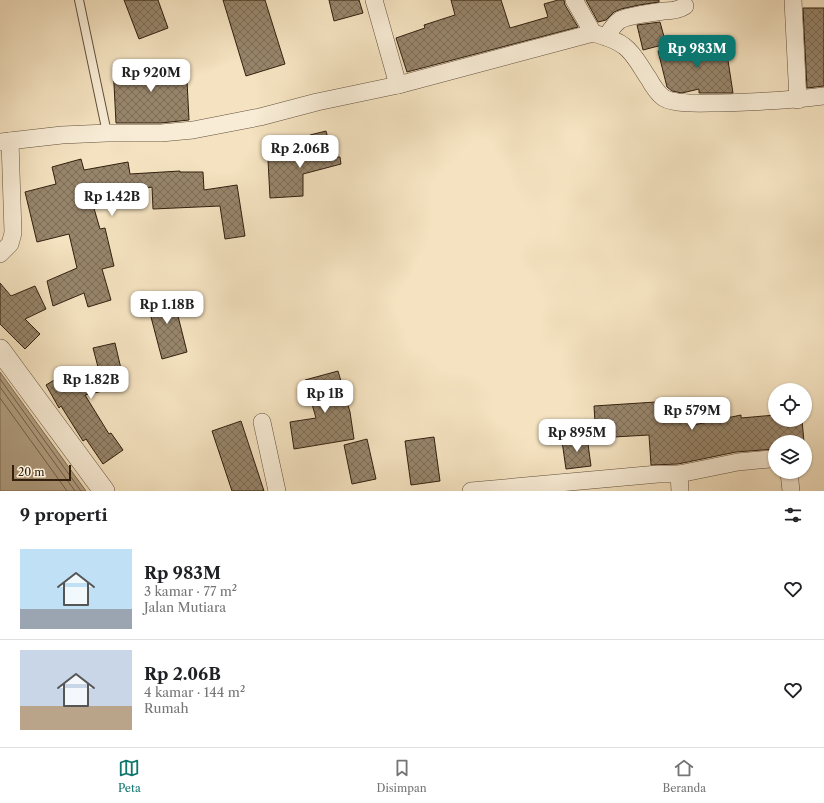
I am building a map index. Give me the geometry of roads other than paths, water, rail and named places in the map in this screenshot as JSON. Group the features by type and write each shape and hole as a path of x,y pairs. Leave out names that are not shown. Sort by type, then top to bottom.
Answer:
{"street":[{"path":"374,0 398,85"},
{"path":"574,0 599,35 623,45 632,53 652,85 663,98 678,102 699,103 798,100 824,96"},
{"path":"793,0 798,100"},
{"path":"0,254 10,244 13,233 5,141 62,135 161,133 193,130 260,117 317,102 398,85 599,35 622,19 676,10 685,6"},
{"path":"0,350 104,491"},
{"path":"262,422 277,491"},
{"path":"471,491 658,474 679,474 738,462 768,459"},
{"path":"679,474 680,491"},
{"path":"790,479 792,491"}],"lane":[{"path":"79,0 107,133"}],"water":[{"path":"0,372 86,491 0,491"}]}
